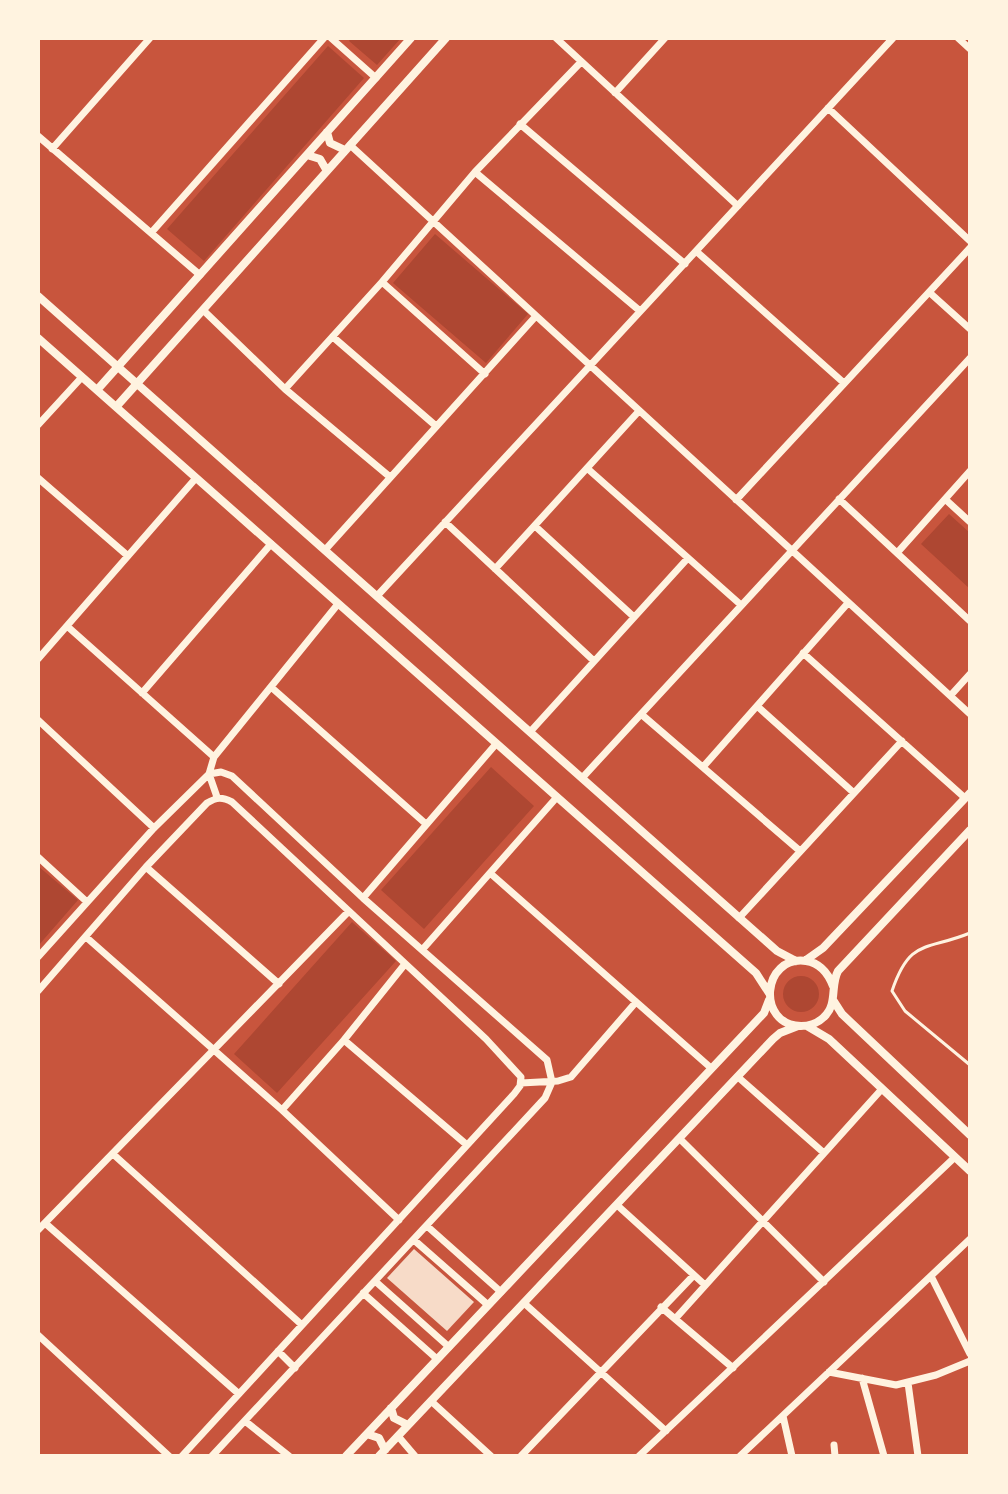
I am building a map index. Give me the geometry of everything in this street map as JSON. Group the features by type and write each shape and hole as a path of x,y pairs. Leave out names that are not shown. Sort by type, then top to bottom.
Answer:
{"street":[{"path":"52,149 150,38"},
{"path":"151,233 324,38"},
{"path":"331,38 376,78"},
{"path":"97,390 411,38"},
{"path":"116,407 446,38"},
{"path":"556,38 738,206"},
{"path":"615,93 665,38"},
{"path":"377,596 893,38"},
{"path":"958,38 970,49"},
{"path":"285,389 382,282 475,172 581,62"},
{"path":"828,108 970,241"},
{"path":"520,124 685,264"},
{"path":"327,132 330,143 348,148 434,222 970,714"},
{"path":"38,136 200,275"},
{"path":"307,155 320,159 327,171"},
{"path":"475,172 640,311"},
{"path":"736,500 970,248"},
{"path":"696,251 844,383"},
{"path":"382,282 485,374"},
{"path":"929,292 970,329"},
{"path":"38,296 739,918 783,956 819,966 833,986"},
{"path":"203,310 285,389 390,477"},
{"path":"325,550 536,316"},
{"path":"333,337 436,426"},
{"path":"38,338 756,973 779,1018 829,1039 970,1171"},
{"path":"582,778 970,358"},
{"path":"38,425 82,377"},
{"path":"495,569 639,411"},
{"path":"588,469 741,605"},
{"path":"897,553 970,471"},
{"path":"38,478 128,556"},
{"path":"38,659 196,478"},
{"path":"839,499 970,621"},
{"path":"945,499 970,522"},
{"path":"445,522 594,661"},
{"path":"535,526 634,617"},
{"path":"142,693 271,544"},
{"path":"530,732 688,558"},
{"path":"703,767 848,603"},
{"path":"38,957 154,828 209,774 214,757 338,604"},
{"path":"67,626 214,757"},
{"path":"346,1456 764,1013 770,984 779,969 823,948 968,796 803,653"},
{"path":"951,695 970,674"},
{"path":"271,687 426,824"},
{"path":"757,706 854,793"},
{"path":"641,714 800,851"},
{"path":"38,720 154,828"},
{"path":"739,918 902,741"},
{"path":"363,898 496,744"},
{"path":"209,774 221,772 232,776 363,898 547,1060 552,1082 545,1098 212,1456"},
{"path":"209,774 217,797"},
{"path":"38,991 146,867 207,803 217,797 232,802 520,1074 521,1083 514,1094 182,1456"},
{"path":"422,950 557,797"},
{"path":"382,1453 773,1039 780,1033 824,1017 833,1000 833,986 841,967 970,830"},
{"path":"38,857 87,902"},
{"path":"146,867 279,984"},
{"path":"490,873 711,1068"},
{"path":"38,1230 348,912"},
{"path":"86,937 282,1110 399,1220"},
{"path":"282,1110 405,964"},
{"path":"833,1000 842,1014 970,1135"},
{"path":"521,1083 552,1082 571,1077 636,1002"},
{"path":"344,1040 467,1145"},
{"path":"738,1077 824,1153"},
{"path":"675,1319 881,1090"},
{"path":"680,1139 824,1282"},
{"path":"113,1154 302,1325"},
{"path":"639,1456 954,1158"},
{"path":"617,1205 705,1285"},
{"path":"45,1223 239,1394"},
{"path":"427,1226 501,1292"},
{"path":"740,1456 970,1239"},
{"path":"414,1240 488,1305"},
{"path":"521,1456 694,1275"},
{"path":"931,1276 970,1354"},
{"path":"375,1281 449,1347"},
{"path":"363,1293 437,1359"},
{"path":"524,1303 666,1431"},
{"path":"661,1307 733,1368"},
{"path":"38,1335 169,1456"},
{"path":"278,1351 295,1368"},
{"path":"829,1372 896,1385 970,1361"},
{"path":"862,1378 884,1456"},
{"path":"908,1383 918,1456"},
{"path":"431,1401 491,1456"},
{"path":"391,1408 394,1418 408,1425"},
{"path":"783,1416 792,1456"},
{"path":"245,1421 289,1456"},
{"path":"367,1434 379,1438 382,1453"},
{"path":"398,1436 415,1456"},
{"path":"834,1445 835,1456"}],"lane":[{"path":"970,933 916,950 900,968 892,991 905,1011 970,1065"}],"shaded area":[{"path":"351,38 401,38 377,65 349,41"},
{"path":"328,46 364,78 204,261 167,229"},
{"path":"435,234 528,314 486,363 393,283"},
{"path":"949,514 970,533 970,589 921,544"},
{"path":"491,767 534,806 424,929 381,890"},
{"path":"38,866 78,900 38,946"},
{"path":"352,922 396,961 277,1093 234,1054"},
{"path":"801,976 814,981 819,994 814,1007 801,1012 788,1007 783,994 788,981"}],"building":[{"path":"414,1249 474,1302 447,1331 387,1278"}]}
